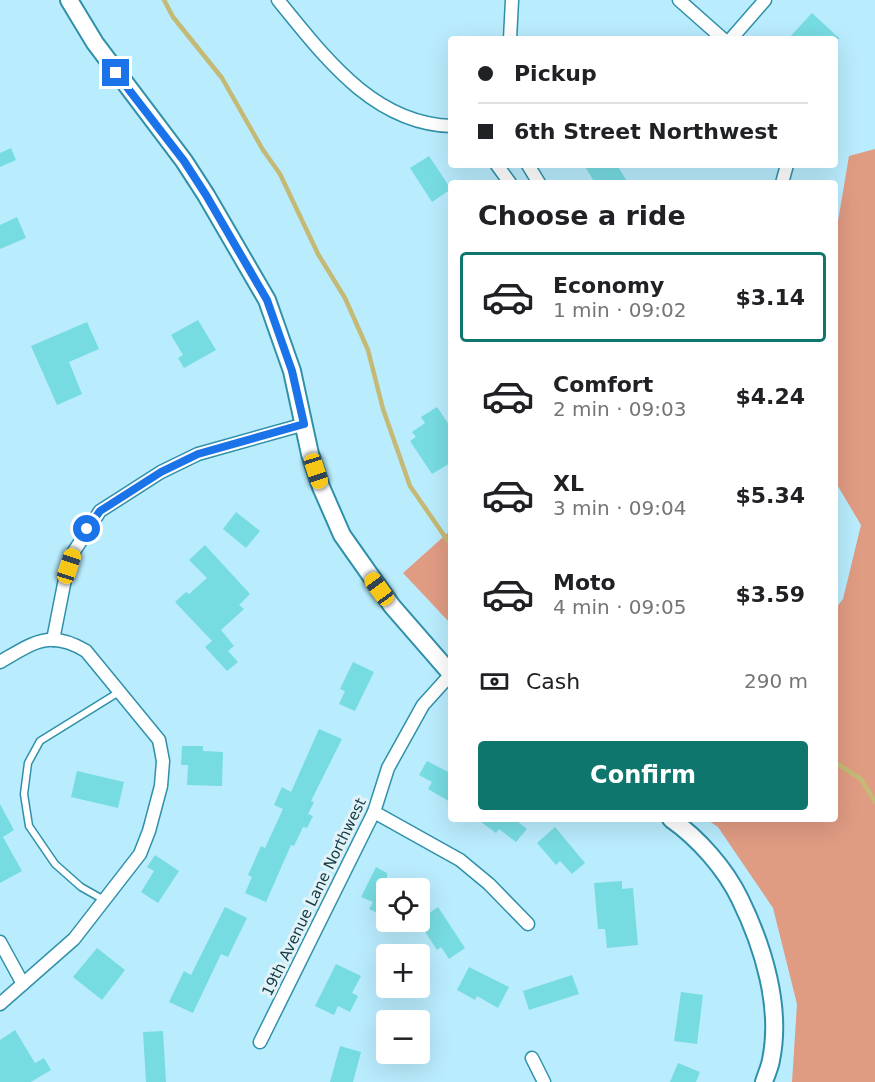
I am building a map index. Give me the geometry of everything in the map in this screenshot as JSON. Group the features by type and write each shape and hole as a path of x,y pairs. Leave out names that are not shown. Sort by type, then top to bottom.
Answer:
{"street":[{"path":"69,0 95,43 184,161 267,300 292,371 310,454 321,487 342,535 392,606 448,671"},
{"path":"278,0 350,82 376,103 418,122 448,126"},
{"path":"510,36 512,0"},
{"path":"679,0 720,36"},
{"path":"734,36 765,0"},
{"path":"53,640 64,579 73,553 100,511 161,472 198,454 304,424"},
{"path":"0,662 42,639 69,642 86,651 159,740 162,761 161,786 149,831 140,854 74,939 0,1004"},
{"name":"19th Avenue Lane Northwest","path":"260,1042 374,812 388,768 423,705 448,677"},
{"path":"374,812 460,860 489,884 528,924"},
{"path":"674,822 696,840 727,878 739,897 757,941 773,1005 774,1032 771,1059 764,1082"},
{"path":"0,942 23,984"},
{"path":"532,1058 544,1082"}],"lane":[{"path":"104,900 81,887 55,864 29,826 24,794 28,763 40,741 119,692"}],"shaded area":[{"path":"875,149 875,1082 792,1082 797,1004 773,908 718,827 710,822 838,822 838,605 843,599 861,525 838,486 838,221 849,156"},
{"path":"448,533 448,621 403,573"}],"building":[{"path":"812,13 837,36 791,36"},
{"path":"11,148 16,160 0,167 0,153"},
{"path":"429,156 448,184 448,191 432,202 410,168"},
{"path":"586,168 619,168 626,180 593,180"},
{"path":"17,217 26,238 0,249 0,225"},
{"path":"198,320 216,350 184,368 178,358 183,355 171,335"},
{"path":"87,322 99,349 69,362 82,394 57,405 31,346"},
{"path":"437,407 448,423 448,464 432,474 410,441 416,437 412,432 425,423 421,417"},
{"path":"236,512 260,531 246,548 223,529"},
{"path":"205,545 250,594 239,605 244,609 221,630 234,646 228,651 238,662 227,671 205,647 212,641 175,602 186,592 189,594 207,578 189,560"},
{"path":"353,662 374,672 355,711 339,704 345,691 340,689"},
{"path":"319,729 342,739 311,801 314,802 308,814 313,816 307,828 303,827 294,846 291,845 266,902 245,893 252,877 248,875 261,846 265,848 283,809 274,805 282,787 291,792"},
{"path":"182,746 203,746 203,751 223,752 222,786 187,785 188,765 181,765"},
{"path":"427,761 448,772 448,801 428,789 432,782 419,775"},
{"path":"77,771 124,782 118,808 71,797"},
{"path":"0,804 14,830 3,837 22,871 0,883"},
{"path":"481,822 518,822 527,829 516,842 499,829 496,833"},
{"path":"555,827 585,863 572,874 560,861 556,865 537,843"},
{"path":"155,855 179,871 158,903 141,892 154,871 147,867"},
{"path":"376,867 387,873 387,878 376,878 376,912 369,909 373,902 361,897"},
{"path":"622,881 622,889 633,888 638,945 607,948 605,929 598,929 594,883"},
{"path":"225,907 247,918 228,957 221,954 193,1013 169,1002 184,971 191,975"},
{"path":"438,907 465,948 449,959 441,947 437,950 425,932 430,932 430,913"},
{"path":"97,948 125,970 102,1000 73,977"},
{"path":"336,964 361,976 352,993 358,996 350,1012 338,1006 334,1015 315,1006"},
{"path":"469,967 509,987 498,1008 477,996 475,1000 457,990"},
{"path":"572,975 579,994 529,1010 523,991"},
{"path":"681,992 703,995 697,1044 674,1041"},
{"path":"15,1030 35,1063 44,1058 51,1070 31,1082 0,1082 0,1040"},
{"path":"163,1031 166,1082 146,1082 143,1032"},
{"path":"340,1046 361,1052 353,1082 330,1082"},
{"path":"678,1063 700,1072 696,1082 670,1082"}],"waterway":[{"path":"164,0 173,17 222,78 263,150 280,174 318,254 345,298 368,350 383,409 410,486 448,541"},
{"path":"838,764 861,779 875,802"}],"route":[{"path":"87,529 100,511 161,472 198,454 304,424 292,371 267,300 184,161 116,73"}]}
